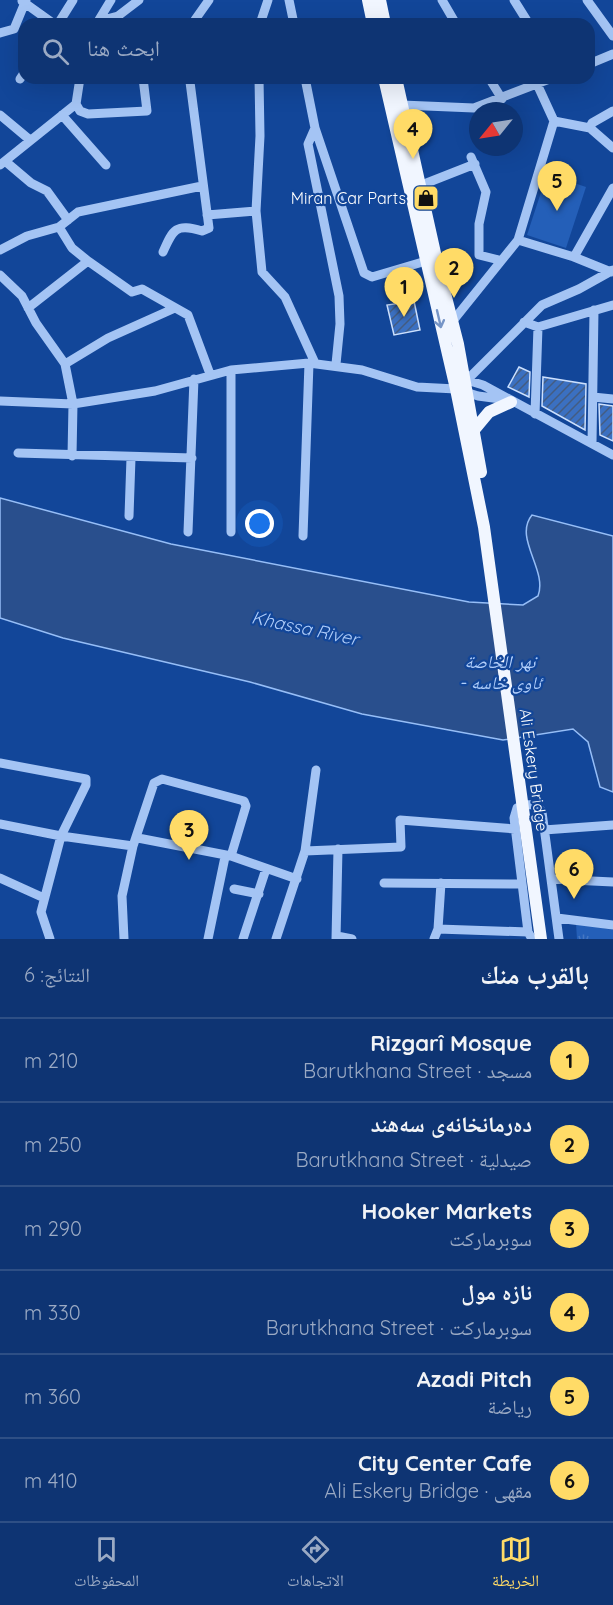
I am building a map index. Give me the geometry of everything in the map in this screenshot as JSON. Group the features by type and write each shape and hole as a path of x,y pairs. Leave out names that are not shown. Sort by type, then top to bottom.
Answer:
{"main road":[{"path":"368,0 372,18"},
{"path":"380,0 384,18"},
{"path":"385,84 426,261 474,430 488,527"},
{"path":"397,84 452,322 453,375 463,388 488,527"},
{"path":"474,430 489,412 510,401"},
{"name":"Ali Eskery Bridge","path":"488,527 540,910"},
{"path":"540,910 541,939"},
{"path":"540,910 548,939"}],"street":[{"path":"60,18 73,0"},
{"path":"100,18 111,0"},
{"path":"111,18 118,16 139,0"},
{"path":"196,18 209,0"},
{"path":"263,18 268,0"},
{"path":"289,0 293,18"},
{"path":"442,0 452,18"},
{"path":"514,0 525,18"},
{"path":"587,0 613,36"},
{"path":"0,33 14,29 24,1 48,18"},
{"path":"595,62 612,57"},
{"path":"79,84 76,104 80,111 88,114 147,111 144,84"},
{"path":"163,252 171,234 179,228 186,226 206,231 209,228 190,84"},
{"path":"259,84 260,136 256,211 262,272 285,297 312,363 303,537"},
{"path":"306,84 315,128 364,273 372,277 426,261"},
{"path":"493,84 502,99"},
{"path":"402,105 474,108 537,84 554,121 518,240 499,260 452,322"},
{"path":"68,220 47,191 31,183 3,163 76,104"},
{"path":"590,128 592,123 613,111"},
{"path":"0,115 30,140"},
{"path":"62,115 106,165"},
{"path":"554,121 590,128 613,148"},
{"path":"315,128 308,144 340,305 336,364"},
{"path":"419,186 473,161 486,192 479,224 479,255 499,260"},
{"path":"0,250 27,236 59,227 78,212 202,186"},
{"path":"574,257 613,188"},
{"path":"207,215 256,211"},
{"path":"59,227 72,248 132,292 142,289 188,315 210,374"},
{"path":"518,240 612,271"},
{"path":"28,308 88,261"},
{"path":"463,388 524,322 547,302 579,290 612,271"},
{"path":"0,275 22,296 65,364 73,404 72,456"},
{"path":"524,322 538,327 613,305"},
{"path":"65,364 108,338 175,309"},
{"path":"592,443 594,310"},
{"path":"535,414 538,327"},
{"path":"0,401 73,404 155,391 231,370 312,363 336,364 406,385 463,388 483,385 613,454"},
{"path":"231,370 231,532"},
{"path":"188,532 194,379"},
{"path":"593,397 613,399"},
{"path":"18,453 192,458"},
{"path":"129,516 131,458"},
{"path":"0,763 86,779 86,785 62,836 44,898 41,912 50,939"},
{"path":"276,939 297,879 304,851 316,770"},
{"path":"124,939 122,896 135,842 154,783 162,779 244,801 246,806 228,856 208,939"},
{"path":"438,929 486,935 530,935 515,829 515,811 520,806 530,804 540,808 560,939"},
{"path":"304,851 401,847 400,820 515,829"},
{"path":"0,824 62,836 135,842 228,856 297,879"},
{"path":"544,830 613,825"},
{"path":"338,849 336,938 352,939"},
{"path":"243,939 266,869"},
{"path":"0,878 44,898"},
{"path":"551,879 613,882"},
{"path":"384,883 522,885"},
{"path":"434,939 438,929 441,883"},
{"path":"234,889 259,894"},
{"path":"557,918 613,925"}],"green space":[{"path":"547,174 586,187 566,248 527,235"},
{"path":"576,923 613,930 613,939 577,939"}],"water":[{"name":"نهر الخاصة - ئاوی خاسە","path":"0,498 171,544 469,602 523,605 538,596 539,576 526,534 527,524 532,515 613,536 613,792 600,787 588,742 573,729 503,740 362,714 250,682 63,638 0,618"}],"building":[{"path":"414,301 420,330 394,335 387,305"},
{"path":"519,367 530,372 529,397 508,387"},
{"path":"543,377 586,384 585,430 542,406"},
{"path":"599,404 613,406 613,441 600,435"}],"place":[{"name":"نازه مول","path":"413,159"},
{"name":"Miran Car Parts","path":"426,198"},
{"name":"Azadi Pitch","path":"557,211"},
{"name":"دەرمانخانەی سەهند","path":"454,298"},
{"name":"Rizgarî Mosque","path":"404,317"},
{"name":"Hooker Markets","path":"189,860"},
{"name":"City Center Cafe","path":"574,899"}],"water label":[{"name":"Khassa River","path":"305,628"}]}
